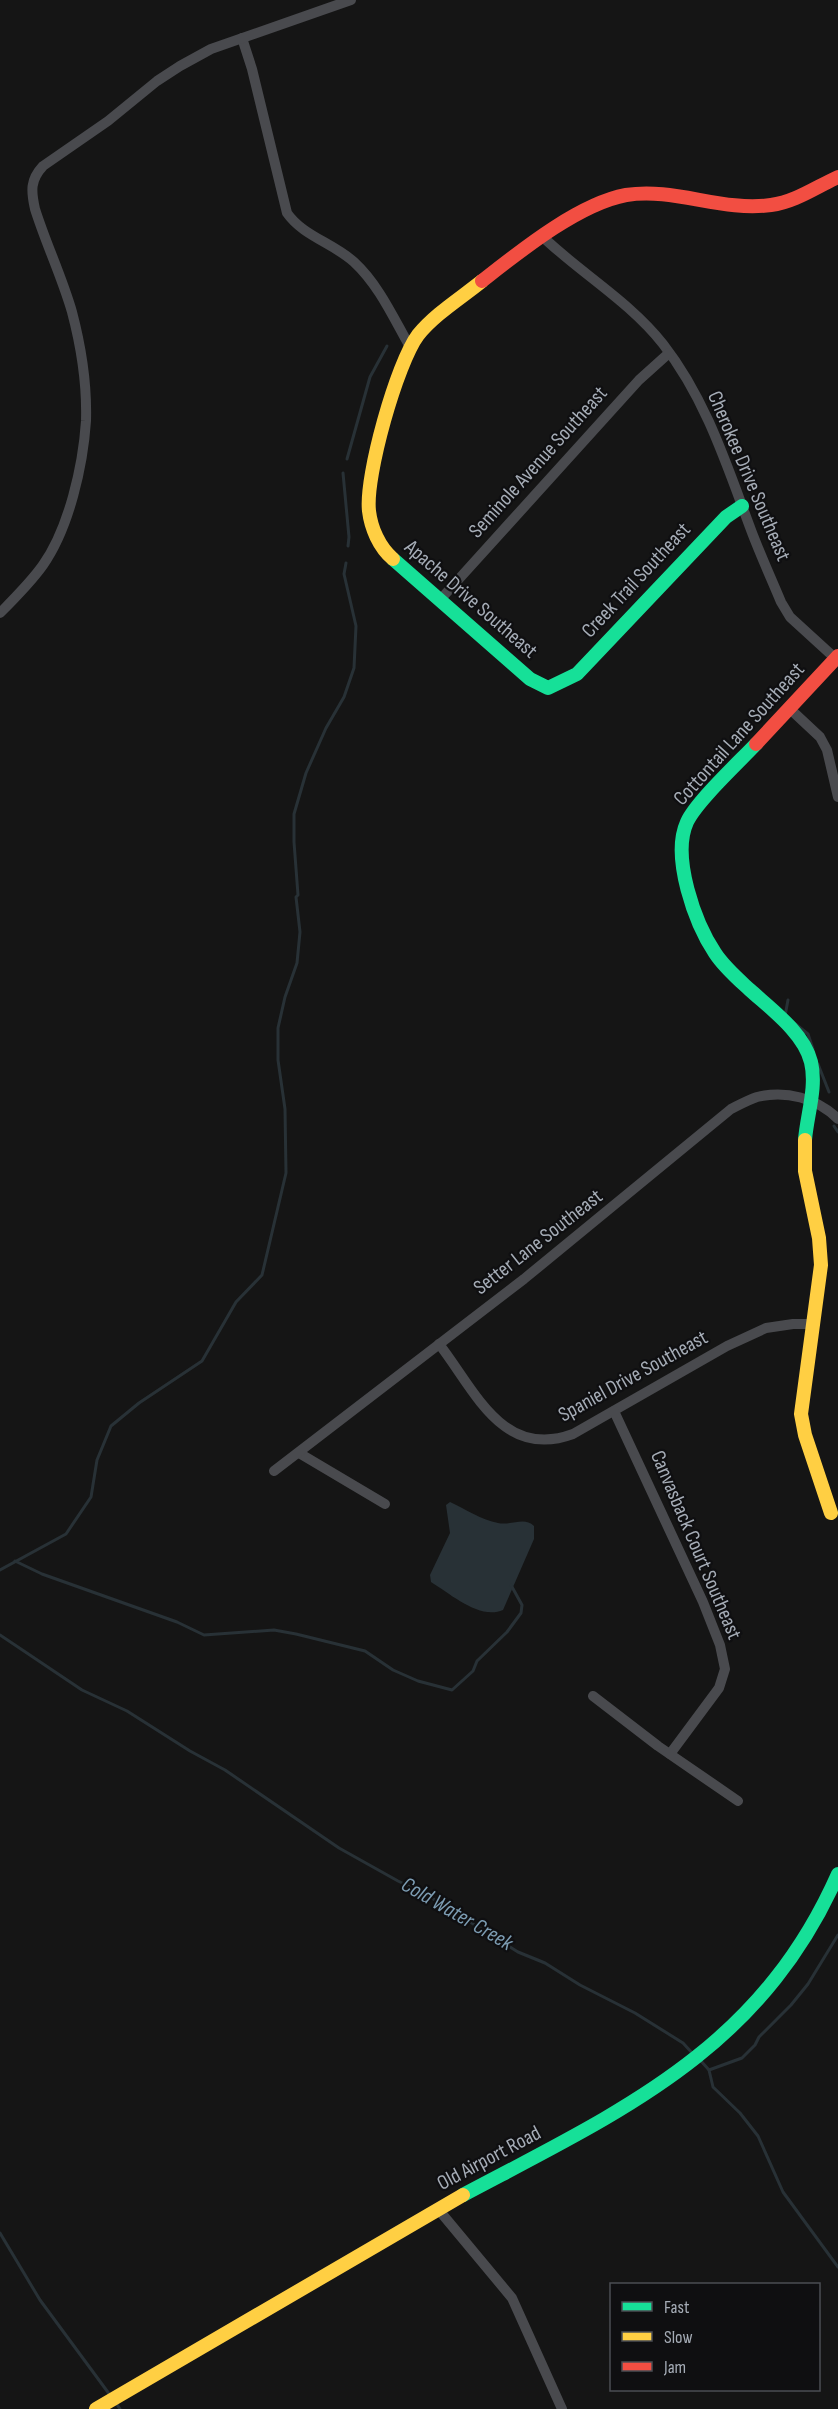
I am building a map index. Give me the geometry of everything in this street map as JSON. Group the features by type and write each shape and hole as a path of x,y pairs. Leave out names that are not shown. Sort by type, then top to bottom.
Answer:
{"street":[{"path":"0,613 43,565 54,546 70,506 79,469 86,421 85,390 72,314 34,208 32,195 34,176 43,166 108,121 157,81 212,49 351,0"},
{"path":"242,38 252,69 287,213 299,227 342,252 364,272 410,347 433,321 487,276 592,207 635,194 666,194 742,205 771,205 783,202 838,177"},
{"name":"Cherokee Drive Southeast","path":"544,238 566,259 599,283 631,311 669,353 692,390 715,436 781,602 790,617 837,658"},
{"name":"Apache Drive Southeast","path":"410,347 372,470 368,493 369,517 382,548 439,601 530,679 548,688 561,684"},
{"name":"Seminole Avenue Southeast","path":"439,601 639,380 669,353"},
{"name":"Creek Trail Southeast","path":"561,684 577,674 726,517 742,506"},
{"name":"Cottontail Lane Southeast","path":"831,1513 805,1435 801,1414 819,1291 821,1244 804,1160 804,1137 811,1100 811,1063 807,1053 785,1024 738,980 716,954 691,898 683,871 681,851 685,823 692,813 837,658"},
{"path":"789,708 820,737 827,750 838,796"},
{"name":"Setter Lane Southeast","path":"274,1471 440,1344 634,1190 731,1109 757,1097 796,1096 811,1100 838,1119"},
{"name":"Spaniel Drive Southeast","path":"440,1344 494,1420 523,1437 544,1441 573,1434 727,1346 766,1328 813,1324"},
{"name":"Canvasback Court Southeast","path":"614,1411 703,1602 720,1645 725,1669 718,1689 670,1754"},
{"path":"300,1453 385,1504"},
{"path":"593,1696 670,1754 738,1801"},
{"name":"Old Airport Road","path":"101,2406 438,2209 634,2103 716,2040 751,2009 777,1980 802,1946 829,1898 838,1874"},
{"path":"438,2209 512,2298 562,2409"}],"shaded area":[{"path":"450,1502 492,1522 503,1524 522,1521 534,1526 534,1539 503,1610 485,1612 476,1609 431,1582 430,1575 450,1533 446,1505"}],"waterway":[{"path":"347,459 370,377 387,346"},
{"path":"343,473 348,546"},
{"path":"0,1570 66,1534 91,1497 97,1460 111,1426 139,1403 202,1361 236,1302 262,1275 286,1173 285,1109 278,1060 278,1028 285,997 297,963 300,932 296,897 298,895 294,814 306,773 326,728 344,697 354,668 356,626 344,574 346,563"},
{"path":"785,1016 788,1000"},
{"path":"793,1022 808,1034 813,1049"},
{"path":"818,1064 829,1092"},
{"path":"834,1126 838,1132"},
{"path":"15,1561 42,1574 177,1622 204,1635 274,1630 296,1634 365,1651 393,1670 418,1681 452,1690 473,1671 477,1661 507,1632 521,1613 522,1605 511,1585"},
{"name":"Cold Water Creek","path":"0,1635 82,1690 127,1711 225,1770 339,1848 427,1895 518,1952 545,1963 580,1985 635,2013 683,2043 694,2055"},
{"path":"709,2070 742,2058 755,2045 759,2037 808,1984 838,1935"},
{"name":"Cold Water Creek","path":"701,2061 709,2070 713,2087 740,2113 758,2136 783,2192 838,2267"},
{"path":"0,2233 40,2300 110,2395"},
{"path":"116,2403 120,2409"}],"traffic: fast":[{"path":"393,559 530,679 548,688 577,674 726,517 742,506"},
{"path":"756,744 708,793 687,822 683,836 684,871 693,908 715,953 731,972 786,1022 807,1051 813,1081 805,1140"},
{"path":"463,2195 578,2134 631,2102 681,2069 727,2030 769,1986 806,1935 838,1874"}],"traffic: slow":[{"path":"393,559 376,537 369,511 369,495 377,447 392,394 401,369 418,335 440,313 482,281"},
{"path":"805,1140 805,1171 819,1238 821,1265 801,1414 805,1435 831,1513"},
{"path":"96,2409 463,2195"}],"traffic: jam":[{"path":"482,281 550,231 588,208 608,200 644,193 734,205 771,205 797,197 838,177"},
{"path":"756,744 838,656"}]}
